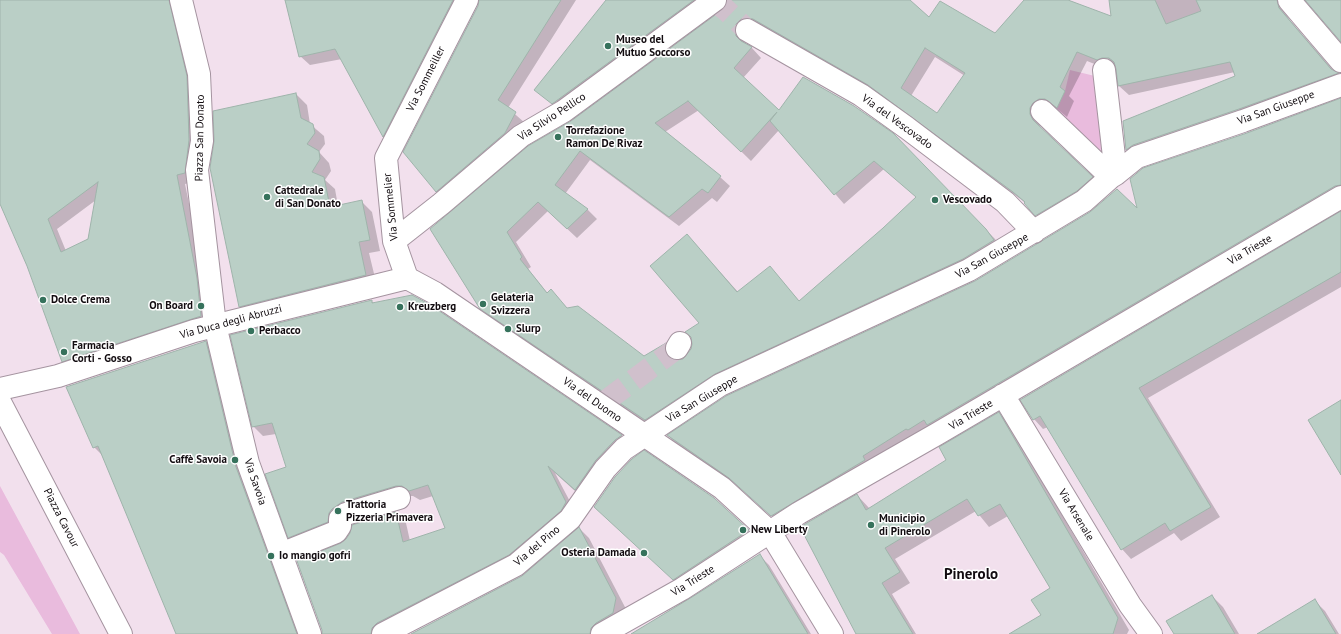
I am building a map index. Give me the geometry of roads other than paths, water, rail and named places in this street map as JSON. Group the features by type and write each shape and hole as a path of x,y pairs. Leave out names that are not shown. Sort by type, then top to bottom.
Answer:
{"street":[{"name":"Piazza San Donato","path":"181,0 200,74 202,141 197,170 216,325"},
{"name":"Via Sommeiller","path":"386,158 467,0"},
{"name":"Via Silvio Pellico","path":"394,241 441,204 521,136 564,111 715,0"},
{"path":"1289,0 1341,61"},
{"name":"Via del Vescovado","path":"747,30 861,95 1005,202 1034,232"},
{"path":"1104,70 1114,176"},
{"name":"Via San Giuseppe","path":"643,435 720,385 969,270 1084,201 1137,157 1243,121 1341,85"},
{"path":"1042,111 1114,176"},
{"name":"Via Sommelier","path":"386,158 394,241 407,278"},
{"name":"Via Trieste","path":"602,634 682,589 799,513 937,434 1341,197"},
{"name":"Via Duca degli Abruzzi","path":"0,389 58,376 216,325 407,278"},
{"name":"Via del Duomo","path":"407,278 435,293 604,402 643,435 722,488 770,532 832,634"},
{"name":"Via Savoia","path":"216,325 248,463 310,634"},
{"name":"Via Arsenale","path":"1003,395 1130,605 1151,634"},
{"name":"Piazza Cavour","path":"0,402 121,634"},
{"name":"Via del Pino","path":"382,634 516,565 570,519 605,469 624,449 643,435"},
{"path":"281,554 336,532 340,526 340,519 346,514 399,498"}],"tunnel":[{"path":"713,1 725,9 747,30"},
{"path":"607,400 677,348"}],"place":[{"name":"Museo del Mutuo Soccorso","path":"608,46"},
{"name":"Torrefazione Ramon De Rivaz","path":"558,137"},
{"name":"Cattedrale di San Donato","path":"267,197"},
{"name":"Vescovado","path":"935,200"},
{"name":"Dolce Crema","path":"43,300"},
{"name":"Gelateria Svizzera","path":"483,304"},
{"name":"On Board","path":"201,306"},
{"name":"Kreuzberg","path":"400,307"},
{"name":"Slurp","path":"508,329"},
{"name":"Perbacco","path":"251,331"},
{"name":"Farmacia Corti - Gosso","path":"64,352"},
{"name":"Caffè Savoia","path":"235,460"},
{"name":"Trattoria Pizzeria Primavera","path":"338,511"},
{"name":"Municipio di Pinerolo","path":"871,525"},
{"name":"New Liberty","path":"743,530"},
{"name":"Osteria Damada","path":"644,553"},
{"name":"Io mangio gofri","path":"271,556"}],"district":[{"name":"Pinerolo","path":"971,575"}]}
